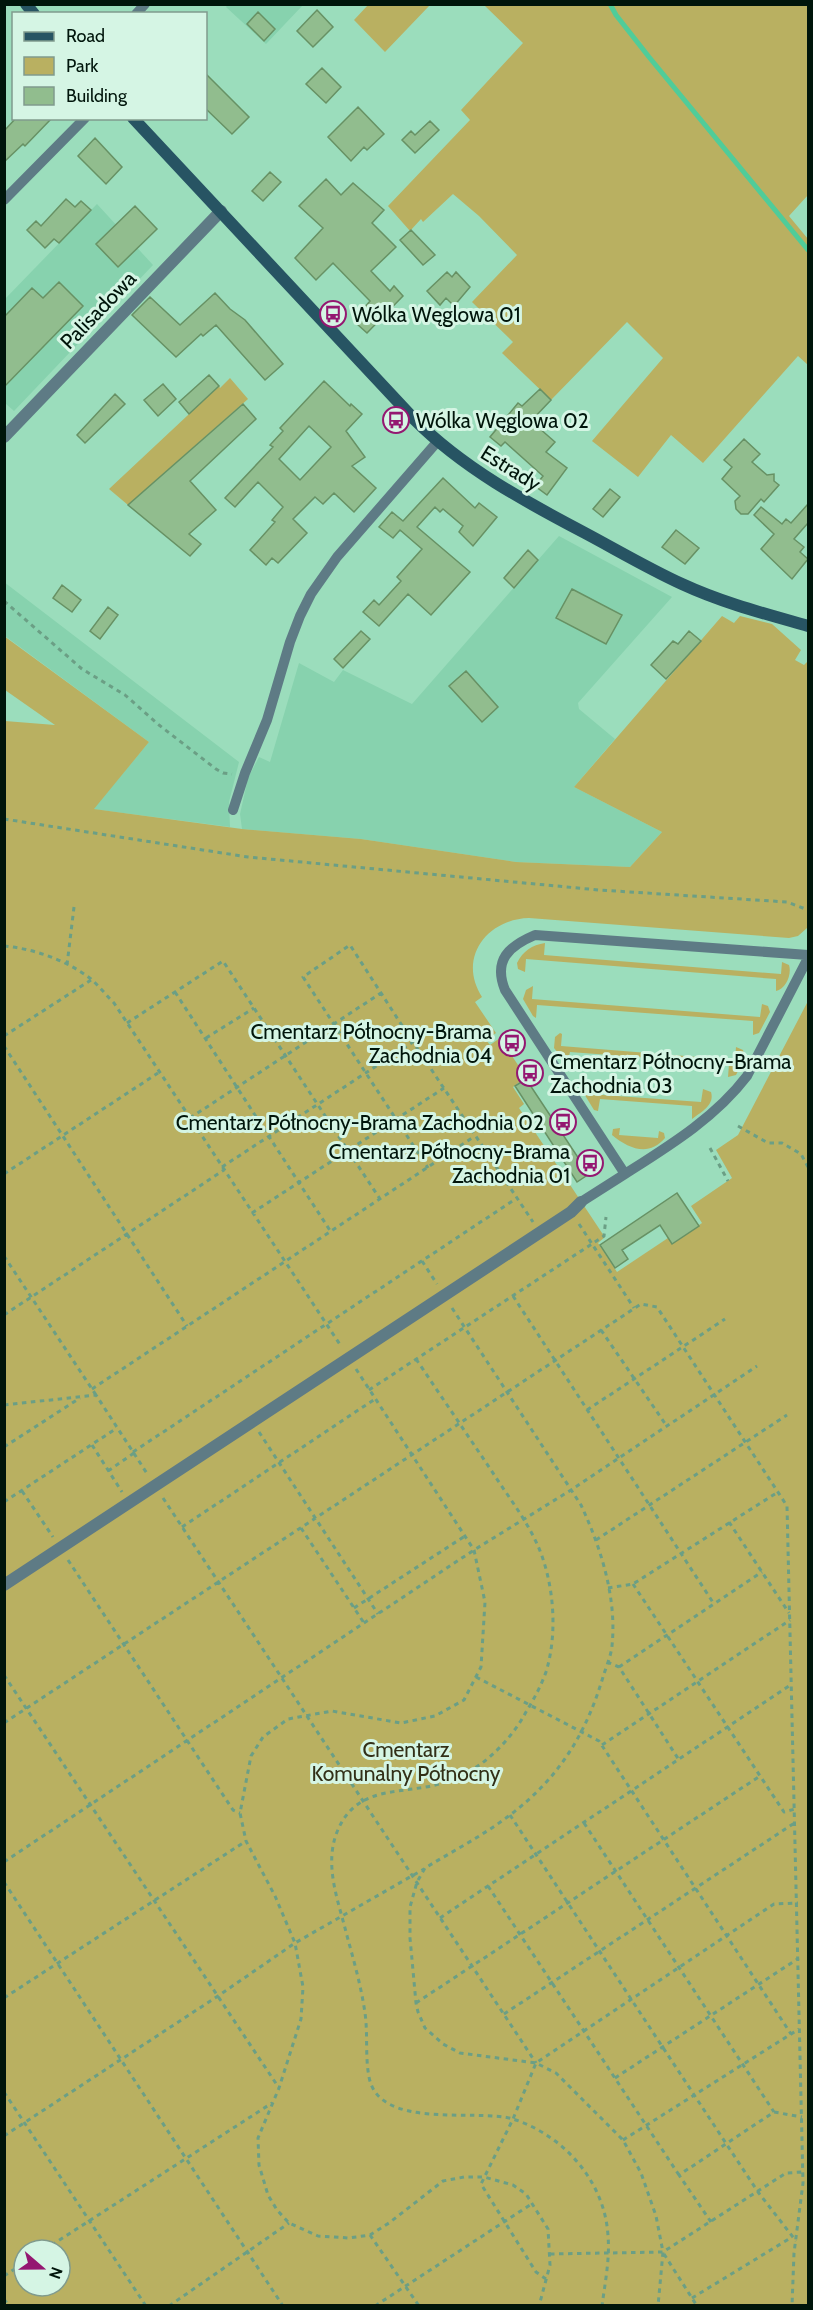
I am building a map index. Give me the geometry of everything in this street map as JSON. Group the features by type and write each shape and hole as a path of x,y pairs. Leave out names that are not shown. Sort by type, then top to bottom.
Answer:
{"main road":[{"name":"Estrady","path":"135,120 437,442 471,468 523,500 682,584 733,605 808,626"}],"street":[{"name":"Palisadowa","path":"4,437 220,211"},
{"path":"4,1586 350,1360 571,1212 581,1202"}],"lane":[{"path":"4,200 83,120"},
{"path":"233,810 245,773 267,720 290,642 311,594 337,557 437,442"},
{"path":"581,1202 626,1174 694,1128 718,1109 740,1086 808,957 546,934 524,939 506,954 501,964 500,977 505,990 626,1174"}],"path":[{"path":"4,601 82,669 125,695 159,725 216,769 229,774 245,773"},
{"path":"4,819 248,857 599,890 787,902 808,910"},
{"path":"67,965 74,907"},
{"path":"428,1168 303,977 350,945 540,1233"},
{"path":"4,946 27,948 67,965 92,979 114,1003 474,1550 485,1602 481,1667 464,1700 435,1716 401,1723 332,1711 288,1719 263,1737 251,1756 240,1814 246,1841 275,1896 295,1943 303,1987 301,2019 274,2102 258,2138 259,2164 268,2195 289,2223 318,2236 349,2238 370,2235 443,2181 464,2177 484,2177 513,2185 526,2194 548,2229 550,2254 539,2306"},
{"path":"127,1023 222,961 380,1199"},
{"path":"4,1036 92,979"},
{"path":"175,992 332,1232"},
{"path":"190,1118 381,993"},
{"path":"206,1038 254,1008"},
{"path":"4,1314 412,1042"},
{"path":"4,1046 187,1327"},
{"path":"4,1174 159,1072"},
{"path":"252,1213 444,1088"},
{"path":"738,1126 768,1143 782,1143 801,1154 808,1167"},
{"path":"92,1389 476,1136"},
{"path":"710,1148 728,1181"},
{"path":"108,1471 517,1198"},
{"path":"571,1212 634,1308"},
{"path":"369,1390 604,1236 606,1217"},
{"path":"4,1256 536,2063"},
{"path":"4,2136 295,1943 425,1868 510,1815 544,1784 584,1731 596,1702 612,1647 611,1605 605,1566 581,1505 422,1261"},
{"path":"513,1296 714,1604"},
{"path":"4,1723 634,1308 641,1304 657,1307 787,1506 803,2172 792,2306"},
{"path":"587,1410 725,1319"},
{"path":"601,1330 666,1425"},
{"path":"416,1359 523,1519 539,1548 552,1594 550,1649 546,1672 530,1706 513,1732 471,1771 452,1781 432,1787 375,1794 363,1800 343,1819 333,1845 334,1888 365,2014 369,2074 376,2091 396,2106 412,2112 450,2116 497,2116 513,2119 560,2144 590,2179 606,2216 608,2254 602,2306"},
{"path":"4,1862 474,1550 571,1490 757,1366"},
{"path":"4,1405 96,1395"},
{"path":"4,1447 82,1396"},
{"path":"182,1527 375,1399"},
{"path":"596,1540 787,1415"},
{"path":"253,1423 378,1614"},
{"path":"4,1503 117,1428"},
{"path":"92,1445 130,1504"},
{"path":"22,1491 233,1810 240,1814"},
{"path":"608,1588 633,1584 778,1492"},
{"path":"729,1522 790,1614"},
{"path":"301,1528 364,1623"},
{"path":"354,1608 465,1536"},
{"path":"619,1667 762,1572"},
{"path":"633,1584 784,1812 795,1809"},
{"path":"602,1745 790,1620"},
{"path":"608,1662 619,1667 679,1760"},
{"path":"4,1675 279,2088"},
{"path":"476,1677 599,1740 792,2034"},
{"path":"440,1918 792,1684"},
{"path":"416,2003 760,1776"},
{"path":"510,1815 758,2192 796,2241"},
{"path":"584,1822 774,2112"},
{"path":"504,2014 796,1822"},
{"path":"4,1998 246,1841"},
{"path":"425,1868 417,1882 410,1907 410,1938 416,2003 425,2028 443,2044 460,2053 536,2063 556,2073 623,2140 641,2173 656,2216 663,2252 658,2306"},
{"path":"4,1882 283,2306"},
{"path":"488,1886 711,2222"},
{"path":"546,2279 536,2271 481,2184 513,2119 536,2063 774,1904 798,1903"},
{"path":"615,2078 799,1958"},
{"path":"623,2140 800,2029"},
{"path":"4,2092 146,2306"},
{"path":"62,2238 274,2102"},
{"path":"679,2175 774,2112 802,2117"},
{"path":"550,2254 663,2252 786,2173 803,2172"},
{"path":"375,2306 533,2203"},
{"path":"169,2306 289,2223"},
{"path":"370,2235 419,2306"},
{"path":"692,2298 792,2237"},
{"path":"663,2252 697,2306"},
{"path":"4,2299 9,2306"}],"shaded area":[{"path":"228,4 303,5 266,44 226,7"},
{"path":"97,204 153,265 14,411 5,403 4,300"},
{"path":"559,536 672,597 578,703 579,709 615,739 574,787 662,832 630,867 516,862 361,839 242,829 240,814 248,778 259,757 270,762 299,663 334,682 343,670 412,704"},
{"path":"4,582 239,762 229,802 230,827 93,809 149,742 5,636"}],"green space":[{"path":"368,5 430,5 385,52 354,20"},
{"path":"484,5 808,5 808,195 789,216 808,239 808,365 798,356 703,463 671,435 638,477 592,441 663,358 627,322 551,400 502,353 513,342 472,302 517,255 479,216 453,194 423,222 421,219 410,231 388,206 470,120 461,110 523,43"},
{"path":"230,378 248,399 128,505 109,489 219,386 220,388"},
{"name":"Cmentarz Komunalny Północny","path":"722,616 734,623 740,616 772,624 801,650 795,660 804,665 808,661 807,928 798,936 789,938 529,918 500,925 489,933 480,943 473,968 475,982 482,997 475,1002 496,1033 486,1040 490,1045 500,1038 526,1077 513,1087 524,1104 519,1108 605,1237 598,1243 617,1272 668,1238 672,1243 702,1223 691,1206 732,1178 716,1150 738,1135 808,1001 808,2305 5,2305 5,721 55,725 5,690 4,636 149,742 94,809 242,829 361,839 516,862 630,867 662,832 574,787"},
{"path":"545,943 544,955 781,974 782,962 789,965 790,973 783,987 776,991 776,979 526,959 525,972 518,969 517,963 525,952 536,945"},
{"path":"533,986 532,999 760,1017 762,1004 768,1006 770,1012 759,1033 753,1035 753,1021 537,1005 536,1018 523,999 526,990"},
{"path":"562,1034 561,1046 735,1060 736,1047 743,1050 745,1057 736,1075 728,1077 729,1064 570,1052 567,1064 554,1048 555,1037"},
{"path":"590,1081 589,1094 701,1102 703,1089 711,1092 712,1097 706,1108 692,1119 692,1106 600,1099 598,1111 594,1110 583,1092 585,1083"},
{"path":"620,1128 619,1135 658,1138 659,1131 664,1133 665,1138 652,1148 639,1149 625,1144 612,1135 613,1129"}],"building":[{"path":"317,10 333,27 313,47 297,31"},
{"path":"258,12 275,29 264,41 247,24"},
{"path":"322,68 341,87 326,103 306,84"},
{"path":"207,75 249,117 232,134 207,110"},
{"path":"358,107 384,134 367,150 364,147 351,161 328,137"},
{"path":"14,120 50,120 25,146 23,144 4,162 4,131"},
{"path":"430,121 439,130 415,153 402,140 411,131 415,135"},
{"path":"95,138 122,167 106,184 78,156"},
{"path":"270,172 281,182 263,201 252,191"},
{"path":"326,179 341,195 353,183 384,210 372,223 396,247 371,271 390,291 394,286 403,296 367,333 357,324 363,317 359,314 370,301 333,263 316,280 295,258 323,228 299,206"},
{"path":"66,199 75,207 81,201 91,210 59,243 54,239 45,248 27,230 36,221 41,226"},
{"path":"135,206 157,229 118,267 96,244"},
{"path":"411,230 435,255 423,265 400,240"},
{"path":"447,272 452,277 456,272 470,287 454,306 446,298 440,305 427,291"},
{"path":"59,282 83,306 4,387 4,317 32,288 43,298"},
{"path":"215,293 230,309 245,320 283,364 265,380 216,325 203,336 201,334 176,357 132,315 150,297 180,325"},
{"path":"209,375 219,386 189,414 179,402"},
{"path":"324,381 350,406 351,404 362,414 346,431 365,457 352,466 376,488 354,512 334,493 323,504 315,497 293,519 307,533 278,563 272,558 266,565 250,550 275,522 272,520 283,507 258,482 235,507 225,498 273,447 270,445 283,431 280,428","holes":["309,426 331,447 300,480 279,459"]},
{"path":"163,384 176,399 158,416 144,400"},
{"path":"540,389 551,400 531,421 555,442 546,452 567,468 547,495 535,486 543,476 505,442 501,446 490,437 518,403 522,406"},
{"path":"115,394 125,404 85,443 77,435"},
{"path":"243,404 256,419 190,481 216,510 189,534 201,544 190,556 128,505"},
{"path":"744,439 760,454 752,462 767,475 774,474 774,481 779,485 764,502 761,499 748,514 741,514 736,509 735,501 740,496 722,479 732,467 724,460"},
{"path":"443,478 475,508 479,503 497,517 473,546 459,532 463,526 443,509 440,512 435,507 417,527 470,572 431,615 408,594 379,626 363,612 374,600 379,605 401,581 397,577 422,549 400,530 393,538 379,527 392,512 403,521"},
{"path":"610,489 620,497 603,517 593,509"},
{"path":"808,504 808,523 794,539 804,547 800,552 808,559 792,579 761,549 774,534 754,515 761,507 782,524 786,519 791,523"},
{"path":"676,530 699,548 685,564 662,547"},
{"path":"528,550 538,560 514,588 504,578"},
{"path":"62,585 81,600 72,612 53,598"},
{"path":"572,589 622,615 606,644 556,618"},
{"path":"108,607 118,615 100,639 90,631"},
{"path":"361,631 370,639 343,668 334,659"},
{"path":"689,631 701,641 666,679 651,665 673,641 678,644"},
{"path":"466,671 498,707 482,722 449,686"},
{"path":"526,1079 589,1174 577,1182 515,1086"},
{"path":"677,1193 699,1226 672,1244 660,1225 622,1250 628,1259 615,1268 600,1245"}],"waterway":[{"path":"610,4 649,57 808,250"}],"place":[{"name":"Wólka Węglowa 01","path":"333,314"},
{"name":"Wólka Węglowa 02","path":"396,420"},
{"name":"Cmentarz Północny-Brama Zachodnia 04","path":"512,1043"},
{"name":"Cmentarz Północny-Brama Zachodnia 03","path":"530,1073"},
{"name":"Cmentarz Północny-Brama Zachodnia 02","path":"563,1122"},
{"name":"Cmentarz Północny-Brama Zachodnia 01","path":"590,1163"}]}
